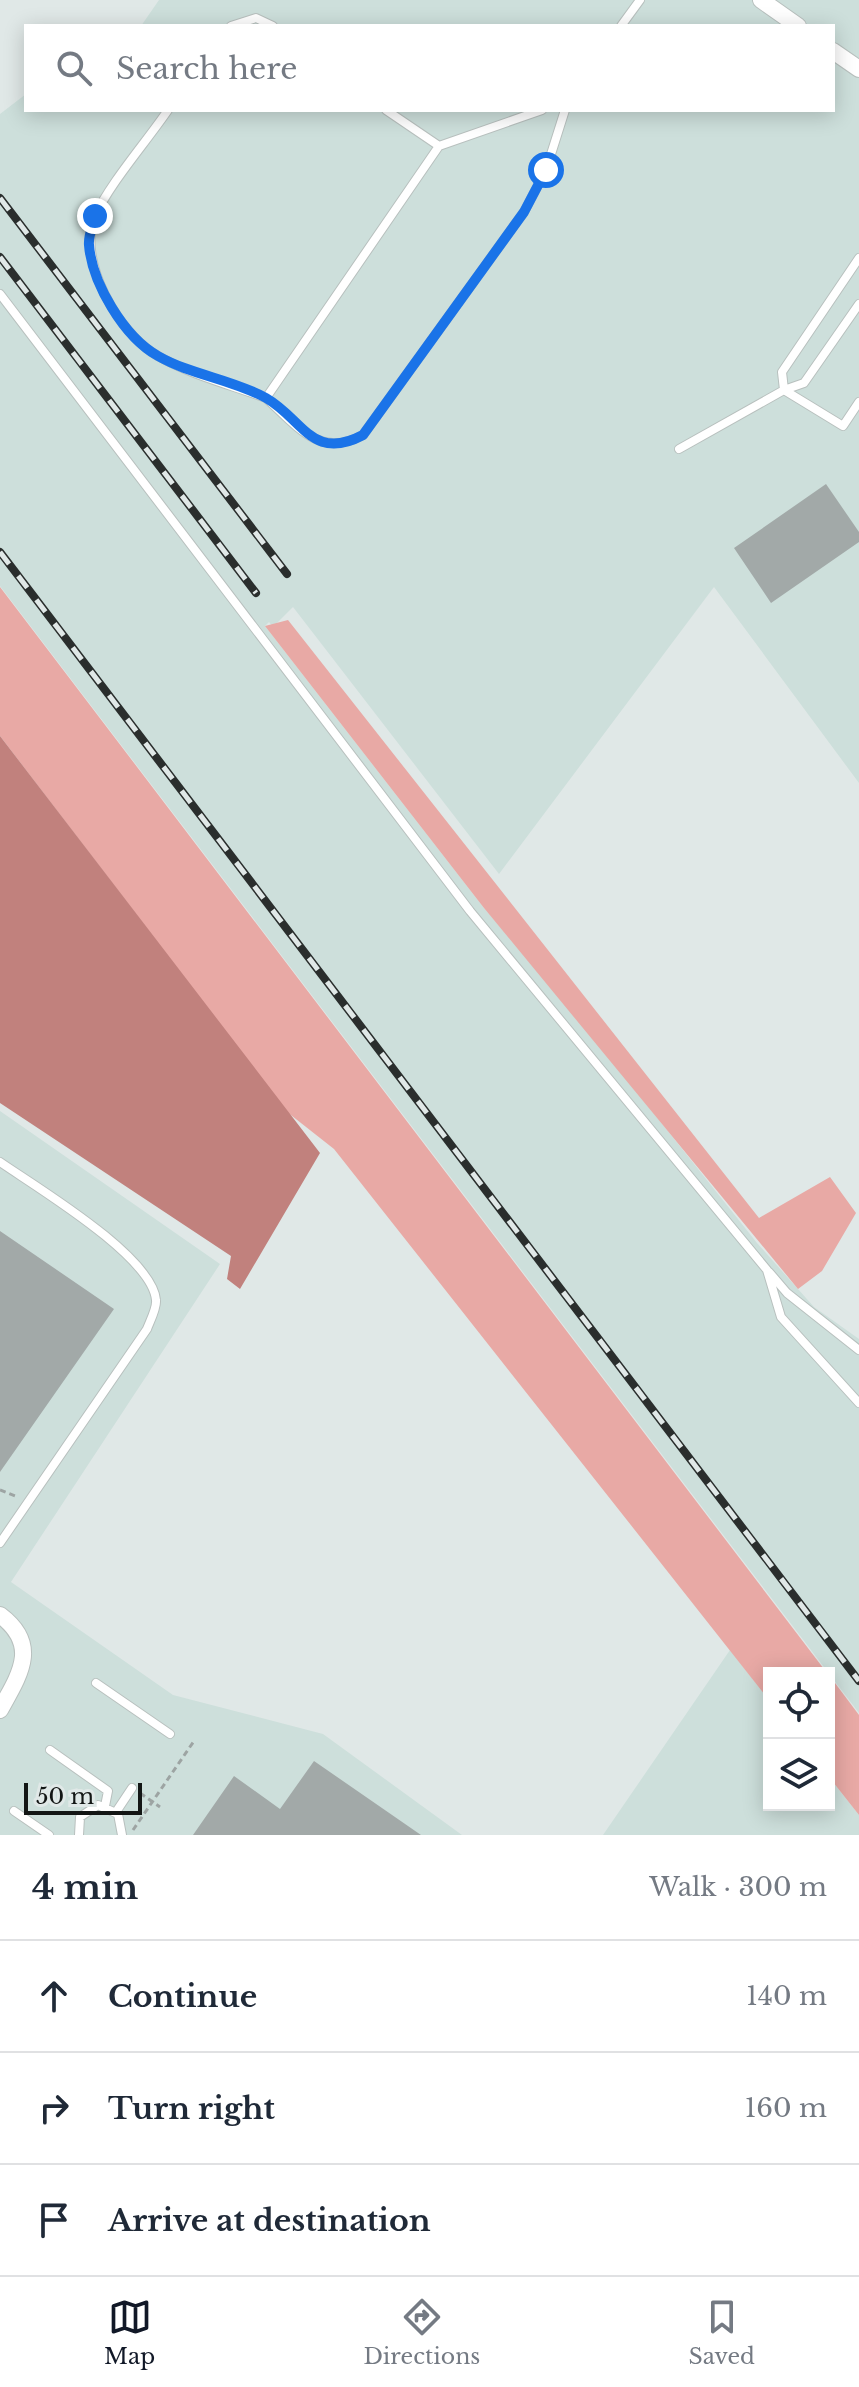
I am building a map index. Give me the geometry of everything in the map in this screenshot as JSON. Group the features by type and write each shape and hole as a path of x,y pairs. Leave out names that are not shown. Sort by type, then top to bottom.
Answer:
{"street":[{"path":"761,0 795,24"},
{"path":"835,52 859,69"},
{"path":"0,1615 19,1633 23,1643 21,1670 0,1710"}],"lane":[{"path":"622,24 640,0"},
{"path":"237,24 256,18 269,24"},
{"path":"167,112 95,216 88,242 97,282 130,331 155,355 266,398 314,440 348,443 363,435 524,212 546,170 564,112"},
{"path":"389,112 439,146"},
{"path":"266,398 439,146 536,112"},
{"path":"784,390 782,372 859,258"},
{"path":"0,294 470,911 787,1293 859,1350"},
{"path":"679,449 784,390 804,383 859,304"},
{"path":"784,390 843,426 859,402"},
{"path":"0,1162 120,1247 150,1283 156,1301 147,1329 0,1543"},
{"path":"767,1270 781,1317 859,1403"},
{"path":"0,1520 11,1527"},
{"path":"96,1683 170,1734"},
{"path":"50,1750 108,1791 105,1806"},
{"path":"116,1812 132,1788"},
{"path":"79,1835 77,1824 85,1811 105,1806 116,1812 121,1820 122,1835"},
{"path":"14,1811 49,1835"}],"path":[{"path":"0,1490 29,1501"},
{"path":"133,1835 134,1827 194,1741"},
{"path":"132,1788 160,1807"}],"shaded area":[{"path":"159,0 859,0 859,783 714,587 499,874 293,607 273,627 269,622 265,626 484,908 581,1022 757,1243 814,1307 859,1339 859,1713 835,1682 835,1667 824,1667 0,586 0,114 24,96 24,112 835,112 835,24 142,24"},
{"path":"0,587 822,1667 763,1667 763,1692 334,1149 287,1112 0,736"},
{"path":"288,620 759,1218 830,1177 856,1213 822,1271 798,1289 484,908 265,626"},
{"path":"0,736 320,1153 240,1289 227,1279 231,1256 0,1103"},
{"path":"0,1111 220,1264 11,1582 173,1695 323,1734 462,1835 0,1835"},
{"path":"730,1650 763,1692 763,1811 835,1811 835,1785 859,1815 859,1835 603,1835"},
{"path":"835,1683 859,1715 859,1815 835,1785"}],"building":[{"path":"826,484 859,532 859,542 771,603 734,548"},
{"path":"0,1231 114,1309 0,1472"},
{"path":"314,1761 421,1835 193,1835 234,1776 280,1809"}],"railway":[{"path":"0,198 287,574"},
{"path":"0,257 256,593"},
{"path":"0,552 859,1681"}],"route":[{"path":"95,216 88,242 97,282 130,331 155,355 266,398 314,440 348,443 363,435 524,212 546,170"}]}
